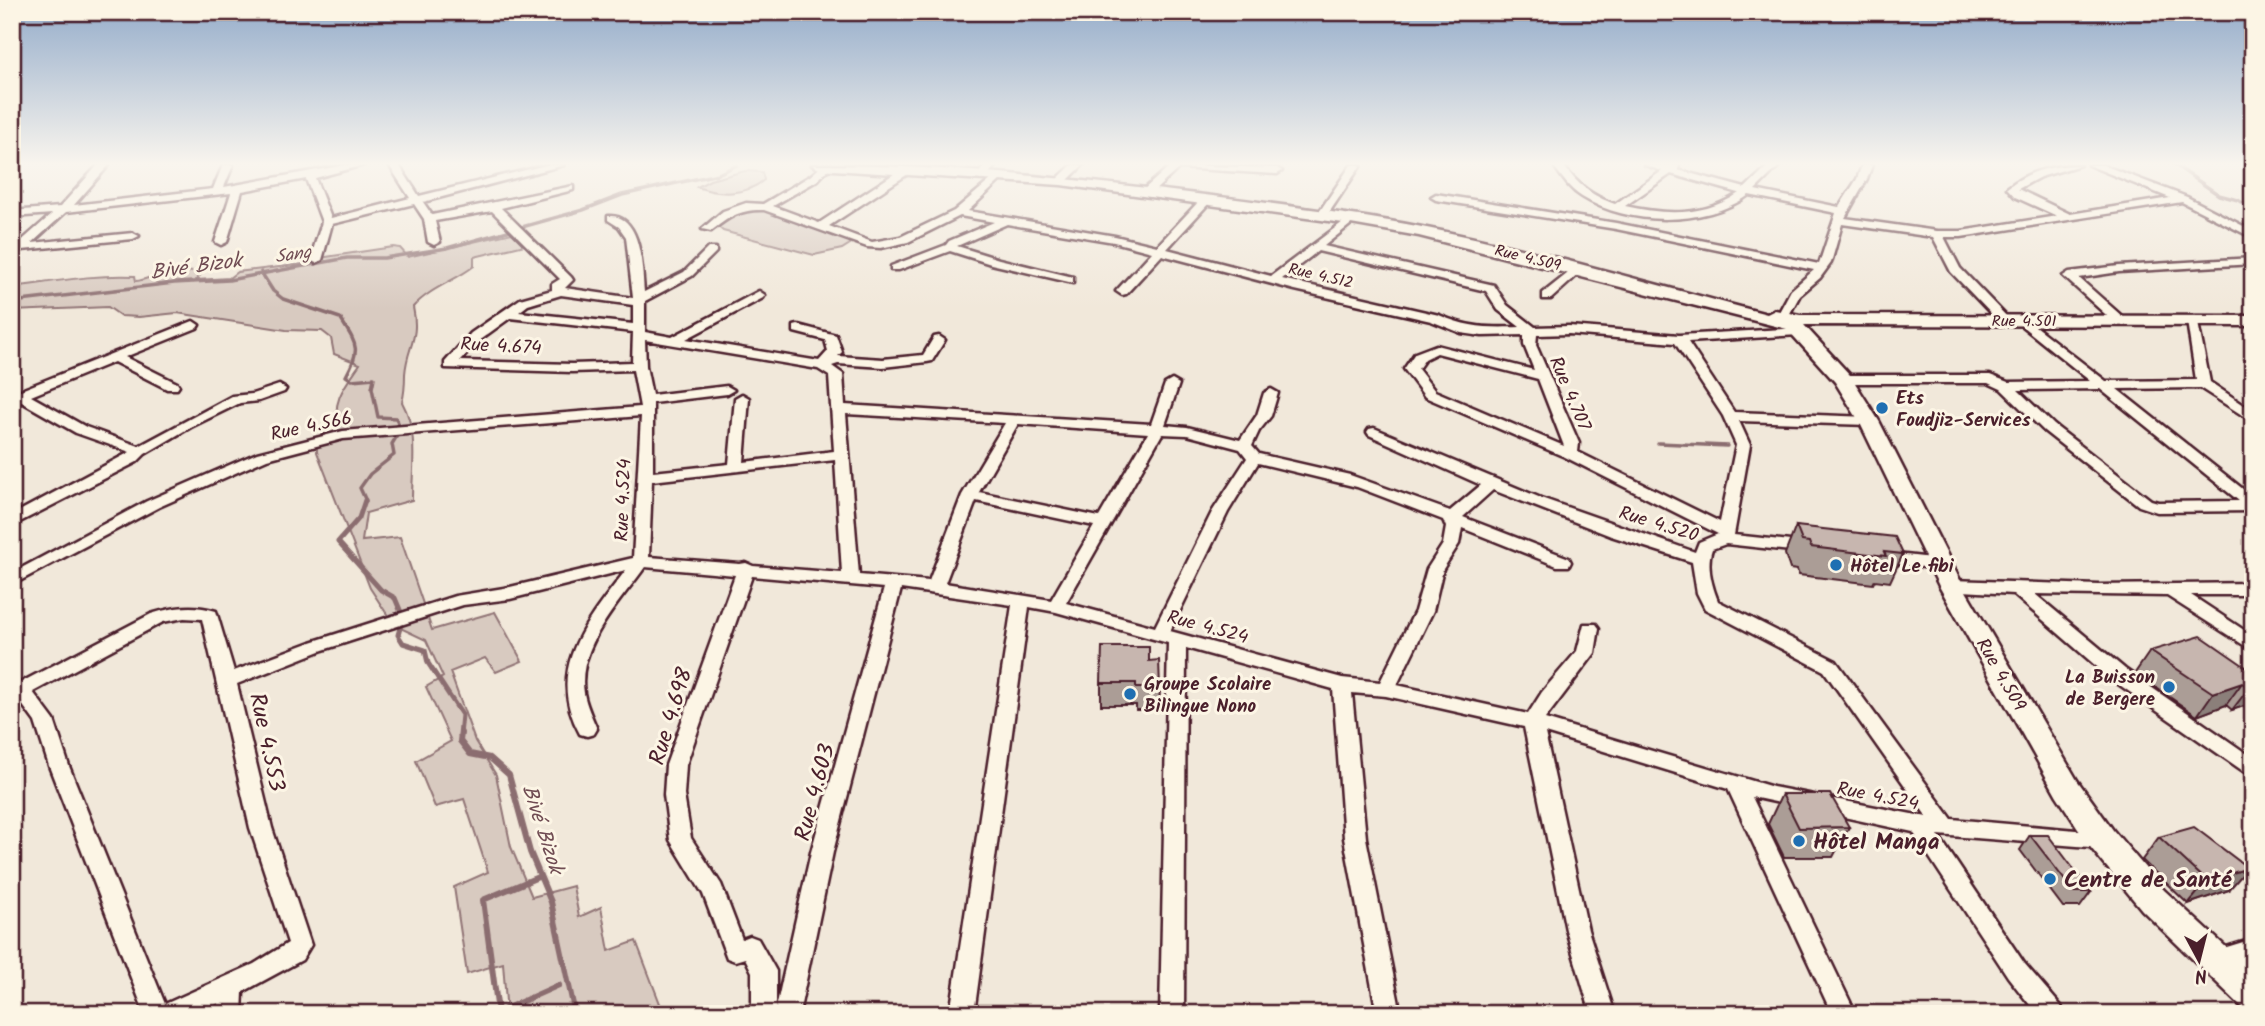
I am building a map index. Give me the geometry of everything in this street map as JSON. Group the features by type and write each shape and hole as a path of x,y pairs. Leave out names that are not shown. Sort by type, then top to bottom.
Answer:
{"street":[{"path":"17,247 59,213"},
{"path":"220,242 230,213"},
{"path":"316,260 327,222 324,213"},
{"path":"327,222 365,213"},
{"path":"426,213 434,242"},
{"path":"429,219 462,213"},
{"path":"500,213 567,280 556,287 561,291"},
{"path":"706,229 727,213"},
{"path":"783,213 871,245 881,246 895,243 959,213"},
{"path":"822,226 842,213"},
{"name":"Rue 4.512","path":"959,213 1115,239 1435,318 1461,329 1482,332 1569,330 1679,339 1789,322"},
{"path":"1122,291 1194,213"},
{"name":"Rue 4.509","path":"1306,213 1419,231 1789,322 1843,379 1869,421 1946,575 2067,788 2102,839 2152,900 2253,995"},
{"path":"1535,213 1616,226 1821,268"},
{"path":"1647,213 1657,215 1703,213"},
{"path":"1831,213 1937,234 1988,231 2100,213"},
{"path":"2059,213 2070,218"},
{"path":"2210,213 2253,235"},
{"path":"1789,322 1792,294 1821,268 1833,246 1840,215"},
{"name":"Rue 4.524","path":"612,218 632,237 639,297 639,366 646,406 641,561 935,587 1056,606 1342,685 1386,690 1532,722 1773,795 1920,825 2102,839"},
{"path":"1274,280 1351,219"},
{"path":"895,268 950,247 953,243 1003,222"},
{"path":"1937,234 1955,270 2013,320 2105,386 2253,505"},
{"path":"17,247 133,236"},
{"path":"950,247 995,262 1069,280"},
{"path":"1315,247 1486,286 1493,291 1502,307 1531,330"},
{"name":"Rue 4.674","path":"639,366 572,368 450,365 476,336 524,302 561,291 634,302 639,297 688,274 712,250"},
{"path":"2119,320 2069,276 2119,269 2253,261"},
{"path":"1547,296 1577,270"},
{"path":"675,340 759,295"},
{"path":"507,314 639,332 822,366 836,374 851,580"},
{"path":"2193,321 2203,384"},
{"name":"Rue 4.501","path":"1789,322 2253,321"},
{"path":"15,395 193,326"},
{"path":"798,329 831,338 835,352 822,366"},
{"name":"Rue 4.707","path":"1531,330 1530,345 1572,443 1570,454 1725,535"},
{"path":"1679,339 1730,416 1739,432 1744,453 1725,535"},
{"path":"822,366 836,360 883,363 927,358 939,340"},
{"path":"1542,376 1436,349 1420,356 1411,369 1430,394 1570,454"},
{"path":"114,357 172,386"},
{"path":"1843,379 1990,379 2006,386 2049,428 2145,503 2157,507 2253,505"},
{"path":"1056,606 1157,429 1172,384"},
{"path":"2006,386 2203,384 2253,418"},
{"path":"12,521 132,459 141,451 224,405 279,389"},
{"name":"Rue 4.566","path":"12,580 152,504 279,450 343,435 646,406 727,390"},
{"path":"1172,1014 1168,636 1220,512 1249,452 1252,430 1264,416 1271,393"},
{"path":"15,395 81,430 141,451"},
{"path":"736,467 742,398"},
{"path":"838,409 1187,431 1401,497 1517,547 1563,562"},
{"path":"1730,416 1869,421"},
{"path":"935,587 970,495 1014,419"},
{"name":"Rue 4.520","path":"1374,432 1638,541 1700,559 1705,546 1725,535 1819,550"},
{"path":"643,478 842,455"},
{"path":"1451,519 1493,482"},
{"path":"970,495 1102,523"},
{"path":"1386,690 1424,611 1434,569 1451,544 1454,527 1451,519"},
{"path":"1859,554 1946,575 2017,588 2172,591 2253,589"},
{"path":"1700,559 1711,605 1765,635 1823,660 1830,666 1946,827"},
{"path":"229,680 317,646 461,600 510,593 641,561"},
{"path":"586,729 574,690 577,665 588,637 641,561"},
{"name":"Rue 4.698","path":"746,569 676,765 674,795 681,840 713,891 735,951 750,946 764,971 764,1014"},
{"name":"Rue 4.603","path":"787,1014 794,971 894,584"},
{"path":"2017,588 2118,674 2253,768"},
{"path":"2172,591 2253,645"},
{"path":"962,1014 1021,601"},
{"name":"Rue 4.553","path":"17,692 157,618 177,612 199,611 210,615 229,680 240,743 261,829 300,945 292,955 232,986 168,1014"},
{"path":"1590,628 1586,653 1532,722 1577,930 1603,1014"},
{"path":"1342,685 1355,838 1389,1014"},
{"path":"17,692 44,720 59,766 157,1014"},
{"path":"1736,784 1844,1014"},
{"path":"1920,825 2016,970 2052,1014"},
{"path":"2214,961 2253,948"},
{"path":"230,1014 232,986"}],"shaded area":[{"path":"738,213 771,213 853,242 842,249 814,255 723,231 716,225"},
{"path":"512,233 525,245 474,257 474,266 427,295 413,307 415,327 406,364 402,402 413,438 412,500 366,513 362,541 400,537 432,630 495,612 522,661 496,672 485,658 450,672 475,741 496,775 511,847 532,897 573,886 579,917 601,907 609,951 636,941 664,1014 507,1014 503,963 467,974 454,887 488,872 464,799 435,807 416,761 451,741 426,687 443,677 426,640 394,625 370,588 317,452 317,446 339,427 338,401 345,385 360,364 334,354 331,338 322,331 286,330 177,313 121,316 108,307 12,311 12,287 104,276 135,276 136,281 178,271 203,272 196,280 229,278 237,272 304,264 326,257 393,247 400,248 408,257"}],"building":[{"path":"1796,526 1895,537 1903,554 1884,552 1886,556 1811,547 1809,542 1802,541"},
{"path":"2201,636 2253,672 2253,686 2249,688 2242,683 2213,693 2150,651"},
{"path":"1102,647 1149,647 1149,661 1159,660 1160,688 1136,688 1136,683 1101,683"},
{"path":"1782,794 1830,794 1849,827 1799,828"},
{"path":"2194,827 2248,868 2207,881 2159,837"},
{"path":"2030,835 2048,835 2091,892 2074,892"}],"waterway":[{"name":"Sang","path":"262,274 347,258 384,258 447,248 573,213"},
{"name":"Bivé Bizok","path":"12,302 174,283 229,280 262,274"},
{"name":"Bivé Bizok","path":"262,274 273,291 283,299 340,318 355,346 354,359 346,376 352,380 374,378 372,388 378,417 396,418 401,429 392,444 394,455 370,474 360,488 366,501"},
{"path":"1658,443 1727,446"},
{"name":"Bivé Bizok","path":"365,500 359,518 338,542 381,590 395,598 403,617 398,635 403,643 425,650 428,663 462,715 460,735"},
{"name":"Bivé Bizok","path":"461,733 460,741 470,754 490,758 509,775 530,852 551,902 575,1014"},
{"path":"498,1012 483,900 538,877"},
{"path":"494,1014 559,985"}],"place":[{"name":"Ets Foudjiz-Services","path":"1882,408"},
{"name":"Hôtel Le fibi","path":"1836,565"},
{"name":"La Buisson de Bergere","path":"2169,687"},
{"name":"Groupe Scolaire Bilingue Nono","path":"1130,694"},
{"name":"Hôtel Manga","path":"1799,841"},
{"name":"Centre de Santé","path":"2050,879"}]}
